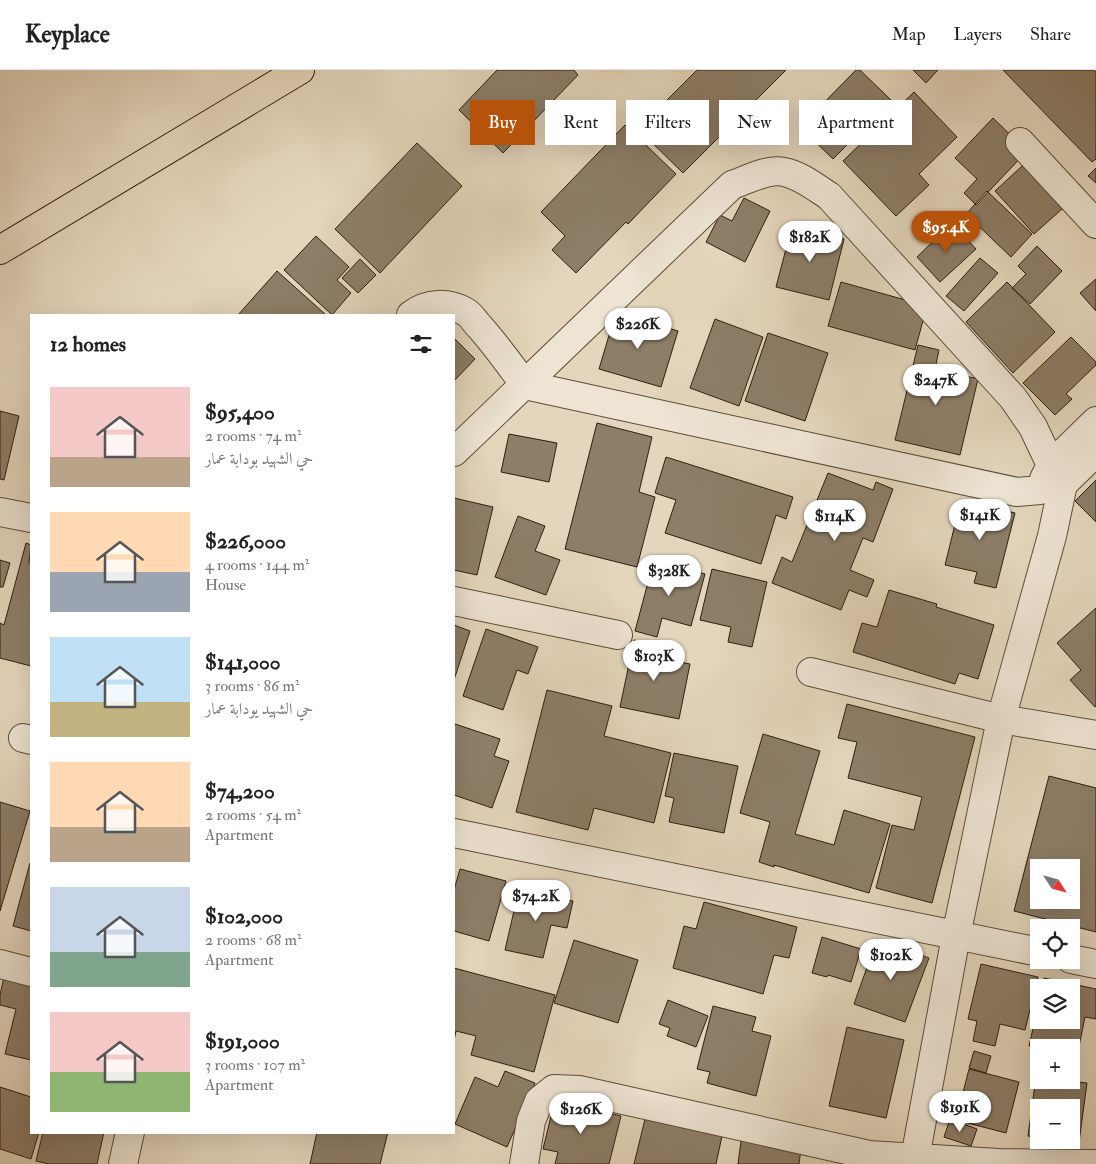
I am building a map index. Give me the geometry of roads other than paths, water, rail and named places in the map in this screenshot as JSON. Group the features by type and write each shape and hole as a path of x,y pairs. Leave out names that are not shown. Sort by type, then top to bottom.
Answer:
{"main road":[{"path":"0,250 300,70"}],"street":[{"path":"1020,142 1096,224"},
{"path":"455,451 732,185 766,173 783,171 829,196 1013,398 1033,427 1051,480 1052,536 1001,719 956,936 915,1158"},
{"path":"412,314 420,308 438,304 452,306 468,313 495,344 525,385 1017,492 1051,480 1096,452"},
{"path":"1051,480 1096,421"},
{"path":"0,512 30,518"},
{"path":"455,601 618,635"},
{"path":"810,672 1001,719 1096,735"},
{"path":"455,833 1030,950"},
{"path":"1080,961 1096,964"},
{"path":"0,964 30,972"},
{"path":"524,1164 531,1121 539,1101 554,1089 579,1090 868,1159 915,1158 998,1163 1094,1164"},
{"path":"123,1164 130,1134"}]}
